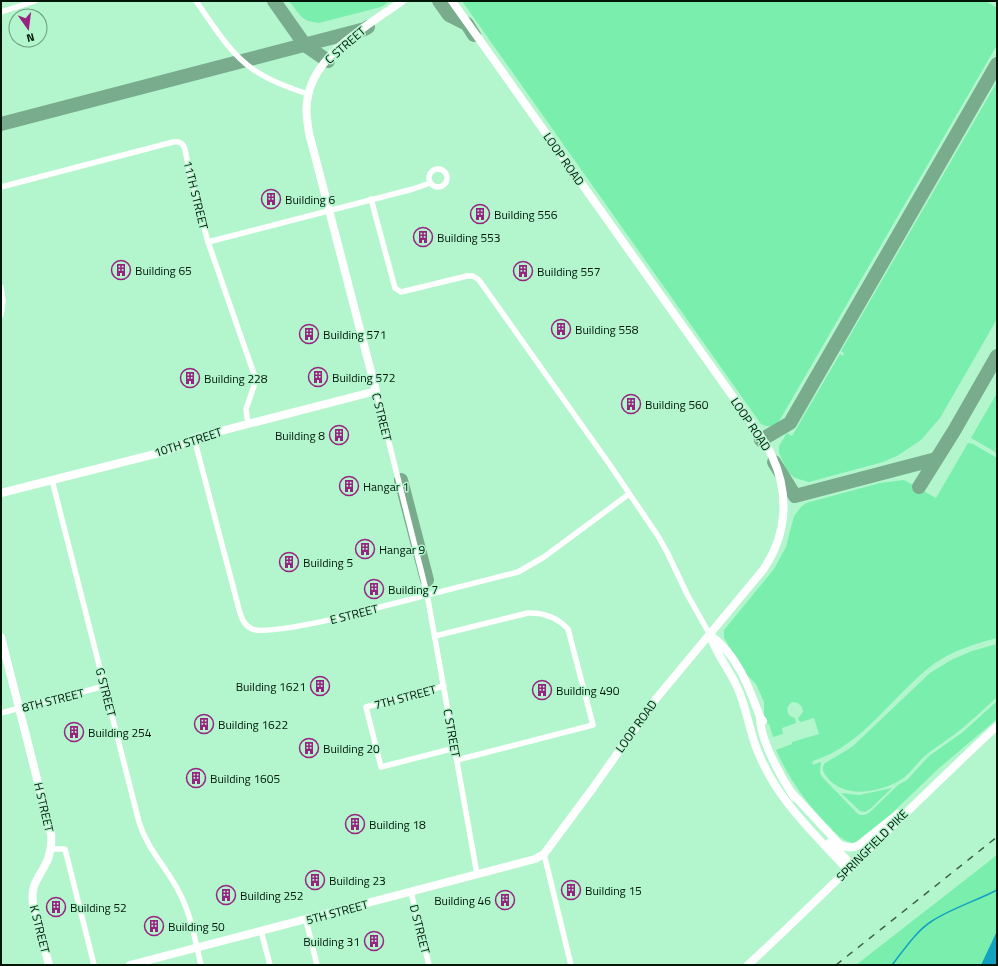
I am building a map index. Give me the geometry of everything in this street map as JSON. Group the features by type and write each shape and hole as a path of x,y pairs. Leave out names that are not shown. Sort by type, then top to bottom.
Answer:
{"street":[{"path":"1,12 24,6 35,1"},
{"path":"196,1 224,40 249,66 271,80 308,94"},
{"name":"C STREET","path":"402,1 335,50 318,71 308,94 306,107 308,124 329,211 428,594 477,874"},
{"name":"LOOP ROAD","path":"452,1 768,447 779,474 784,502 783,521 778,543 763,570 646,711 593,788 544,854"},
{"name":"11TH STREET","path":"1,187 173,142 179,142 183,145 208,242 254,374 254,386 246,409 248,424"},
{"path":"208,242 416,188 430,182"},
{"path":"371,200 395,288 401,292 463,276 471,276 476,278 629,494 664,546 687,594 710,635 714,648 727,667 739,690 756,747 777,787 811,832 843,864 851,867"},
{"path":"1,287 3,301 1,315"},
{"name":"10TH STREET","path":"1,493 163,452 175,448 194,438 376,391"},
{"name":"E STREET","path":"194,438 240,613 244,623 249,628 262,631 309,624 509,574 525,568 544,556 629,494"},
{"name":"G STREET","path":"52,480 142,829 150,848 172,879 182,898 189,916 201,965"},
{"path":"435,636 528,613 540,613 557,619 568,629 593,725 457,760"},
{"path":"710,635 720,642 733,658 742,673 765,726 768,736 767,743 776,765 791,792 808,818 846,859 851,867"},
{"name":"H STREET","path":"1,637 49,824 51,849 65,849 94,965"},
{"name":"8TH STREET","path":"1,713 105,686"},
{"name":"7TH STREET","path":"444,686 366,707 381,768 455,748"},
{"name":"SPRINGFIELD PIKE","path":"748,965 997,726"},
{"path":"791,792 839,844 847,848 852,848 859,845 932,787"},
{"name":"K STREET","path":"49,965 33,905 32,895 36,881 51,849"},
{"path":"544,854 571,965"},
{"name":"5TH STREET","path":"130,965 411,892 534,859 544,854"},
{"name":"D STREET","path":"411,892 429,965"},
{"path":"306,920 317,965"},
{"path":"261,931 270,965"}],"green space":[{"path":"289,1 390,1 381,7 319,23 308,21 303,18"},
{"path":"462,1 986,1 997,8 997,45 778,423 772,426 767,426 761,424"},
{"path":"997,82 997,319 940,418 921,440 897,456 883,462 809,482 795,478 786,468 779,453 779,446 787,433 792,436 840,354 843,356 844,353 841,351"},
{"path":"997,393 997,453 971,438"},
{"path":"968,443 973,444 997,458 997,638 973,645 942,658 920,675 863,731 848,743 813,761 812,765 821,762 820,773 823,778 858,814 865,815 869,813 898,785 907,780 929,756 963,732 997,701 997,719 938,769 890,815 859,842 851,845 851,842 845,840 836,833 806,799 792,781 776,750 792,744 792,742 819,734 814,718 801,722 799,721 798,718 803,712 802,707 798,703 792,702 787,708 791,717 795,718 796,723 782,728 783,734 773,737 769,724 766,723 764,715 764,702 756,684 745,673 726,641 724,637 724,630 774,569 786,547 794,516 806,503 880,483 904,480 936,498"},
{"path":"997,644 997,697 963,728 926,755 908,774 895,783 887,786 859,792 841,788 827,777 823,769 824,764 853,746 930,673 951,660 972,651"},
{"path":"892,788 865,812 860,811 841,793 859,795"},
{"path":"997,855 997,965 856,965"}],"water":[{"path":"997,931 997,965 981,965"}],"waterway":[{"path":"892,965 905,947 926,925 948,912 997,890"}],"taxiway":[{"path":"274,1 305,45 328,61"},
{"path":"439,1 449,15 467,24 474,35"},
{"path":"1,124 368,27"},
{"path":"761,440 790,423 997,64"},
{"path":"919,487 954,431 997,356"},
{"path":"774,462 795,496 936,459"},
{"path":"401,480 427,580"}],"railway":[{"path":"836,965 997,837"}],"place":[{"name":"Building 6","path":"271,199"},
{"name":"Building 556","path":"480,214"},
{"name":"Building 553","path":"423,237"},
{"name":"Building 65","path":"121,270"},
{"name":"Building 557","path":"523,271"},
{"name":"Building 558","path":"561,329"},
{"name":"Building 571","path":"309,334"},
{"name":"Building 572","path":"318,377"},
{"name":"Building 228","path":"190,378"},
{"name":"Building 560","path":"631,404"},
{"name":"Building 8","path":"339,435"},
{"name":"Hangar 1","path":"349,486"},
{"name":"Hangar 9","path":"365,549"},
{"name":"Building 5","path":"289,562"},
{"name":"Building 7","path":"374,589"},
{"name":"Building 1621","path":"320,686"},
{"name":"Building 490","path":"542,690"},
{"name":"Building 1622","path":"204,724"},
{"name":"Building 254","path":"74,732"},
{"name":"Building 20","path":"309,748"},
{"name":"Building 1605","path":"196,778"},
{"name":"Building 18","path":"355,824"},
{"name":"Building 23","path":"315,880"},
{"name":"Building 15","path":"571,890"},
{"name":"Building 252","path":"226,895"},
{"name":"Building 46","path":"505,900"},
{"name":"Building 52","path":"56,907"},
{"name":"Building 50","path":"154,926"},
{"name":"Building 31","path":"374,941"}]}
